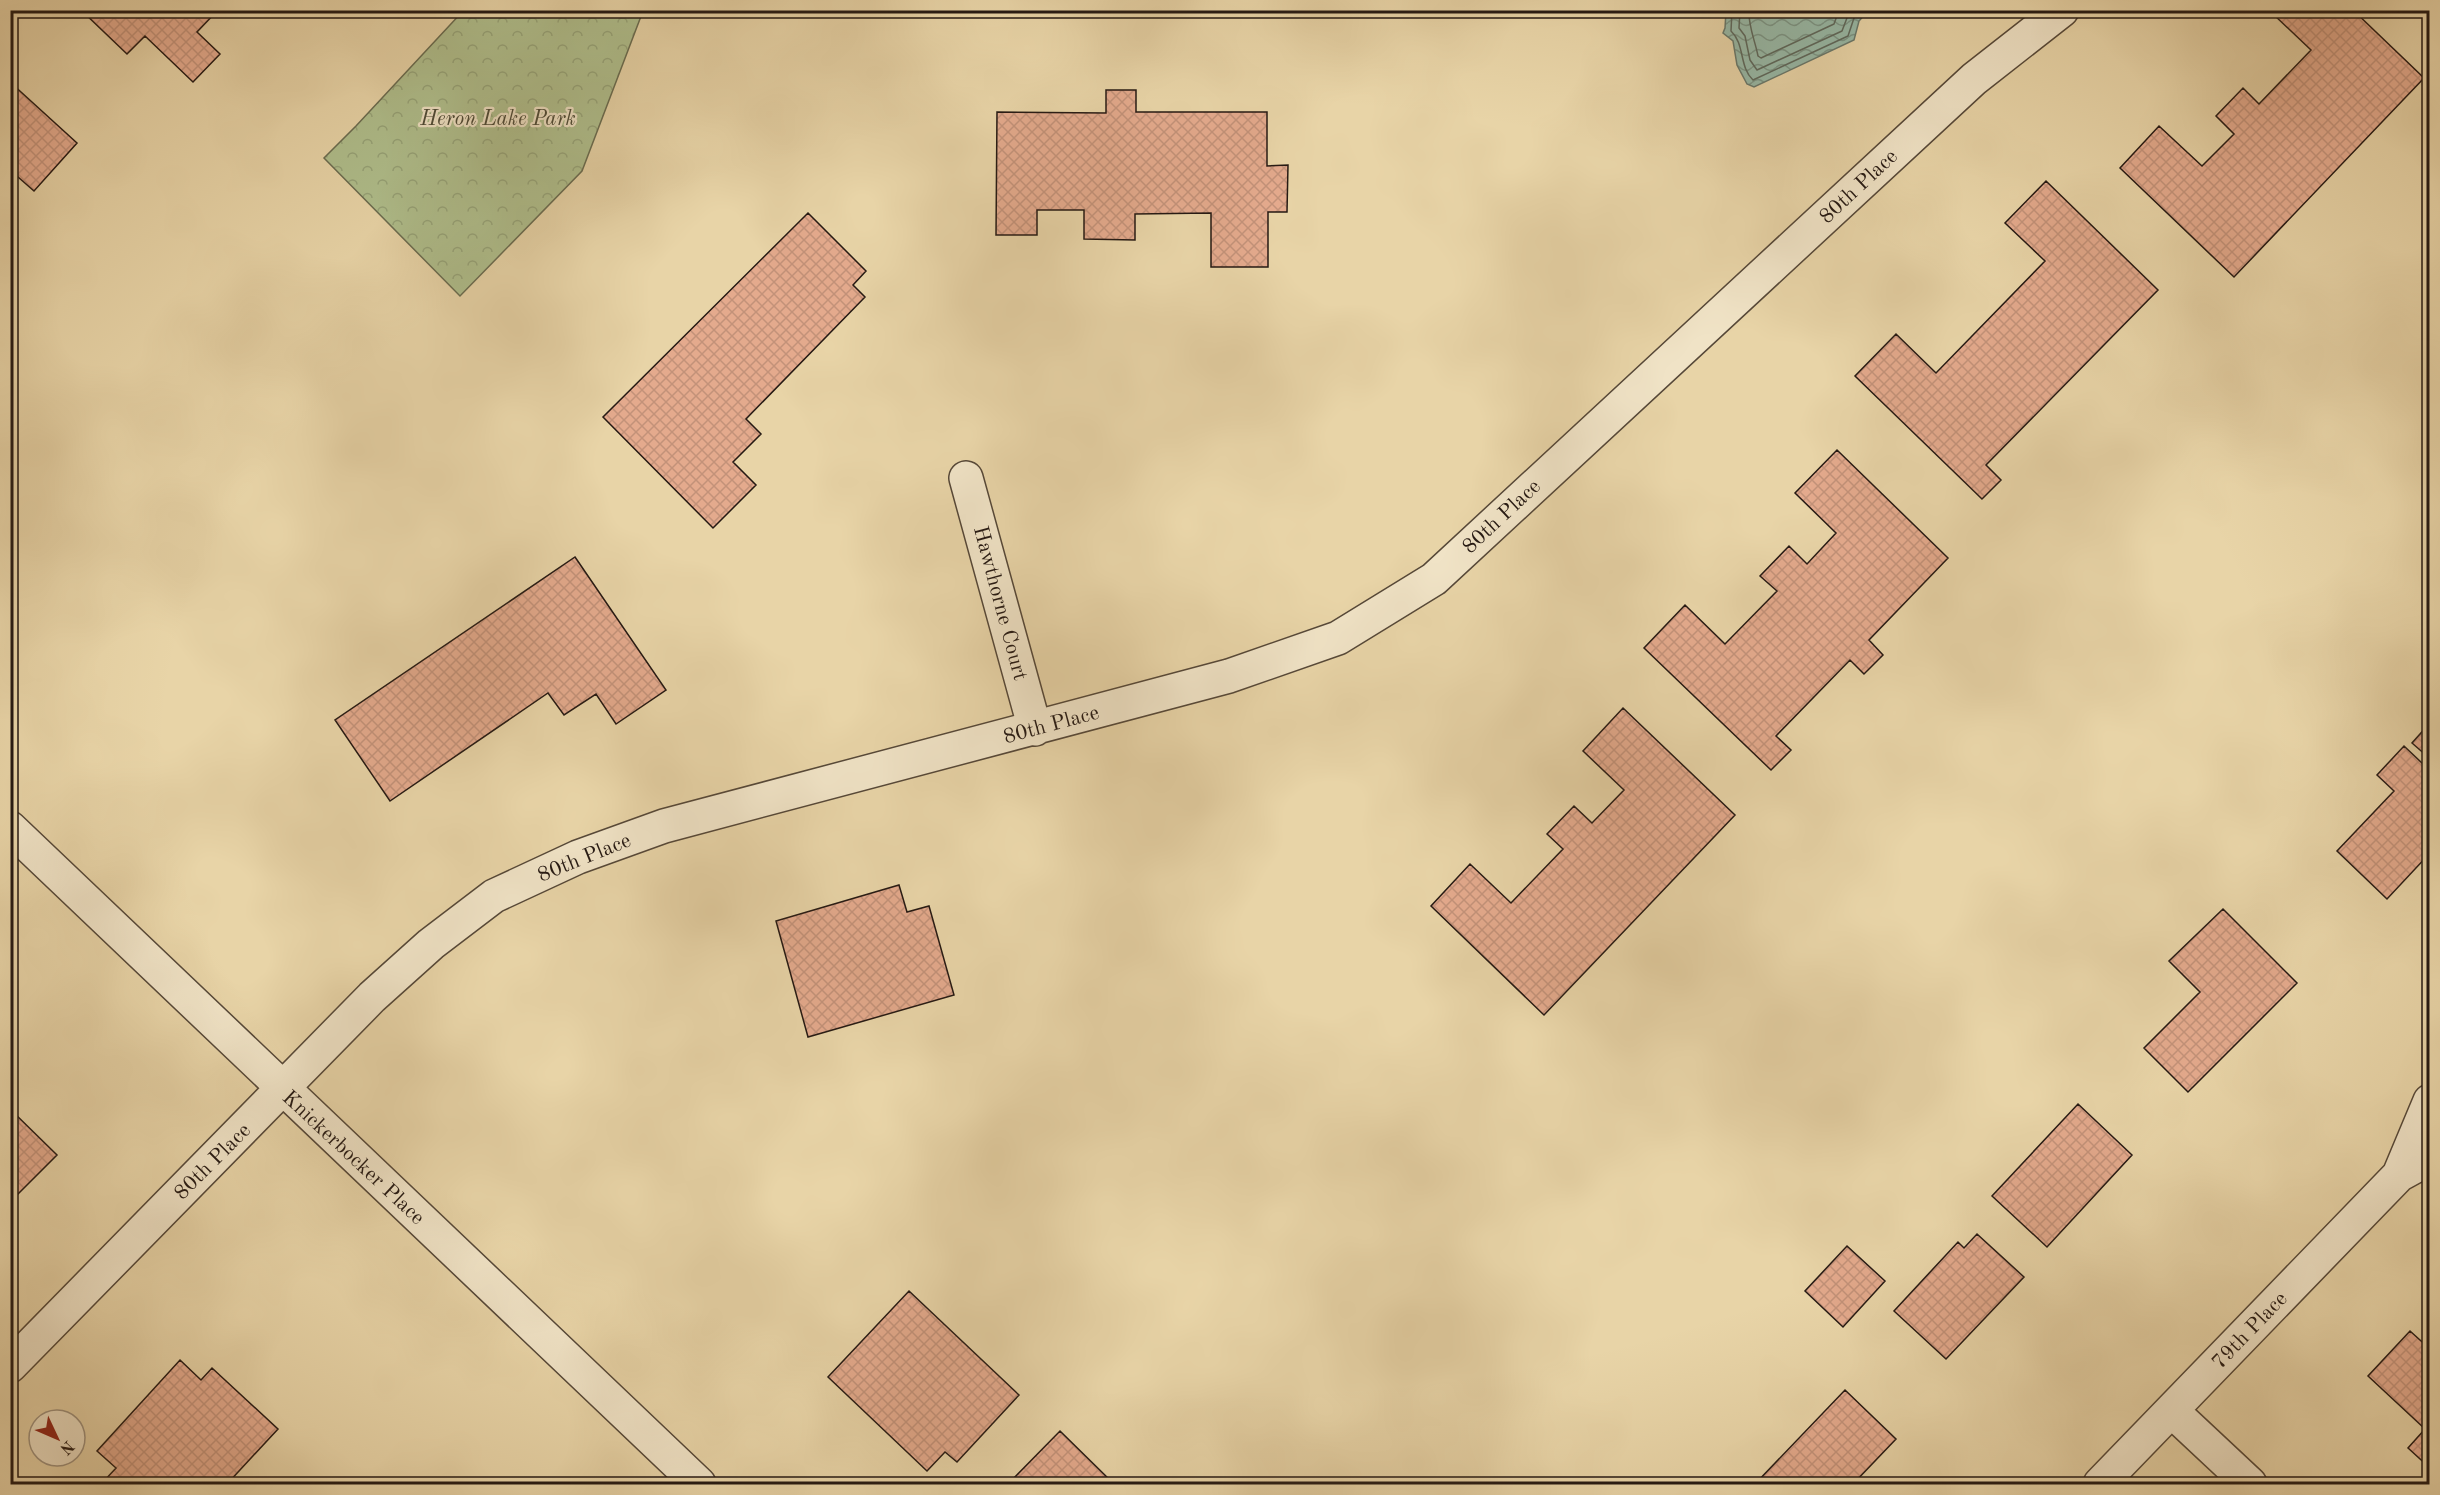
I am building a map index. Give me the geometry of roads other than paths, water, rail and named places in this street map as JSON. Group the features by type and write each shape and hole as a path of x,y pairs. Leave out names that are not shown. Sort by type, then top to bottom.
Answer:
{"street":[{"name":"80th Place","path":"10,1366 372,997 431,944 494,896 578,857 664,826 1229,676 1338,638 1434,579 1974,79 2062,10"},
{"name":"Hawthorne Court","path":"966,478 1035,729"},
{"name":"Knickerbocker Place","path":"10,828 699,1485"},
{"name":"79th Place","path":"2399,1175 2430,1101"},
{"name":"79th Place","path":"2100,1485 2399,1175 2430,1158"},
{"path":"2172,1411 2250,1485"}],"water":[{"path":"1726,10 1868,11 1859,21 1854,40 1754,87 1747,84 1737,65 1733,41 1723,33"}],"park label":[{"name":"Heron Lake Park","path":"498,118"}]}
